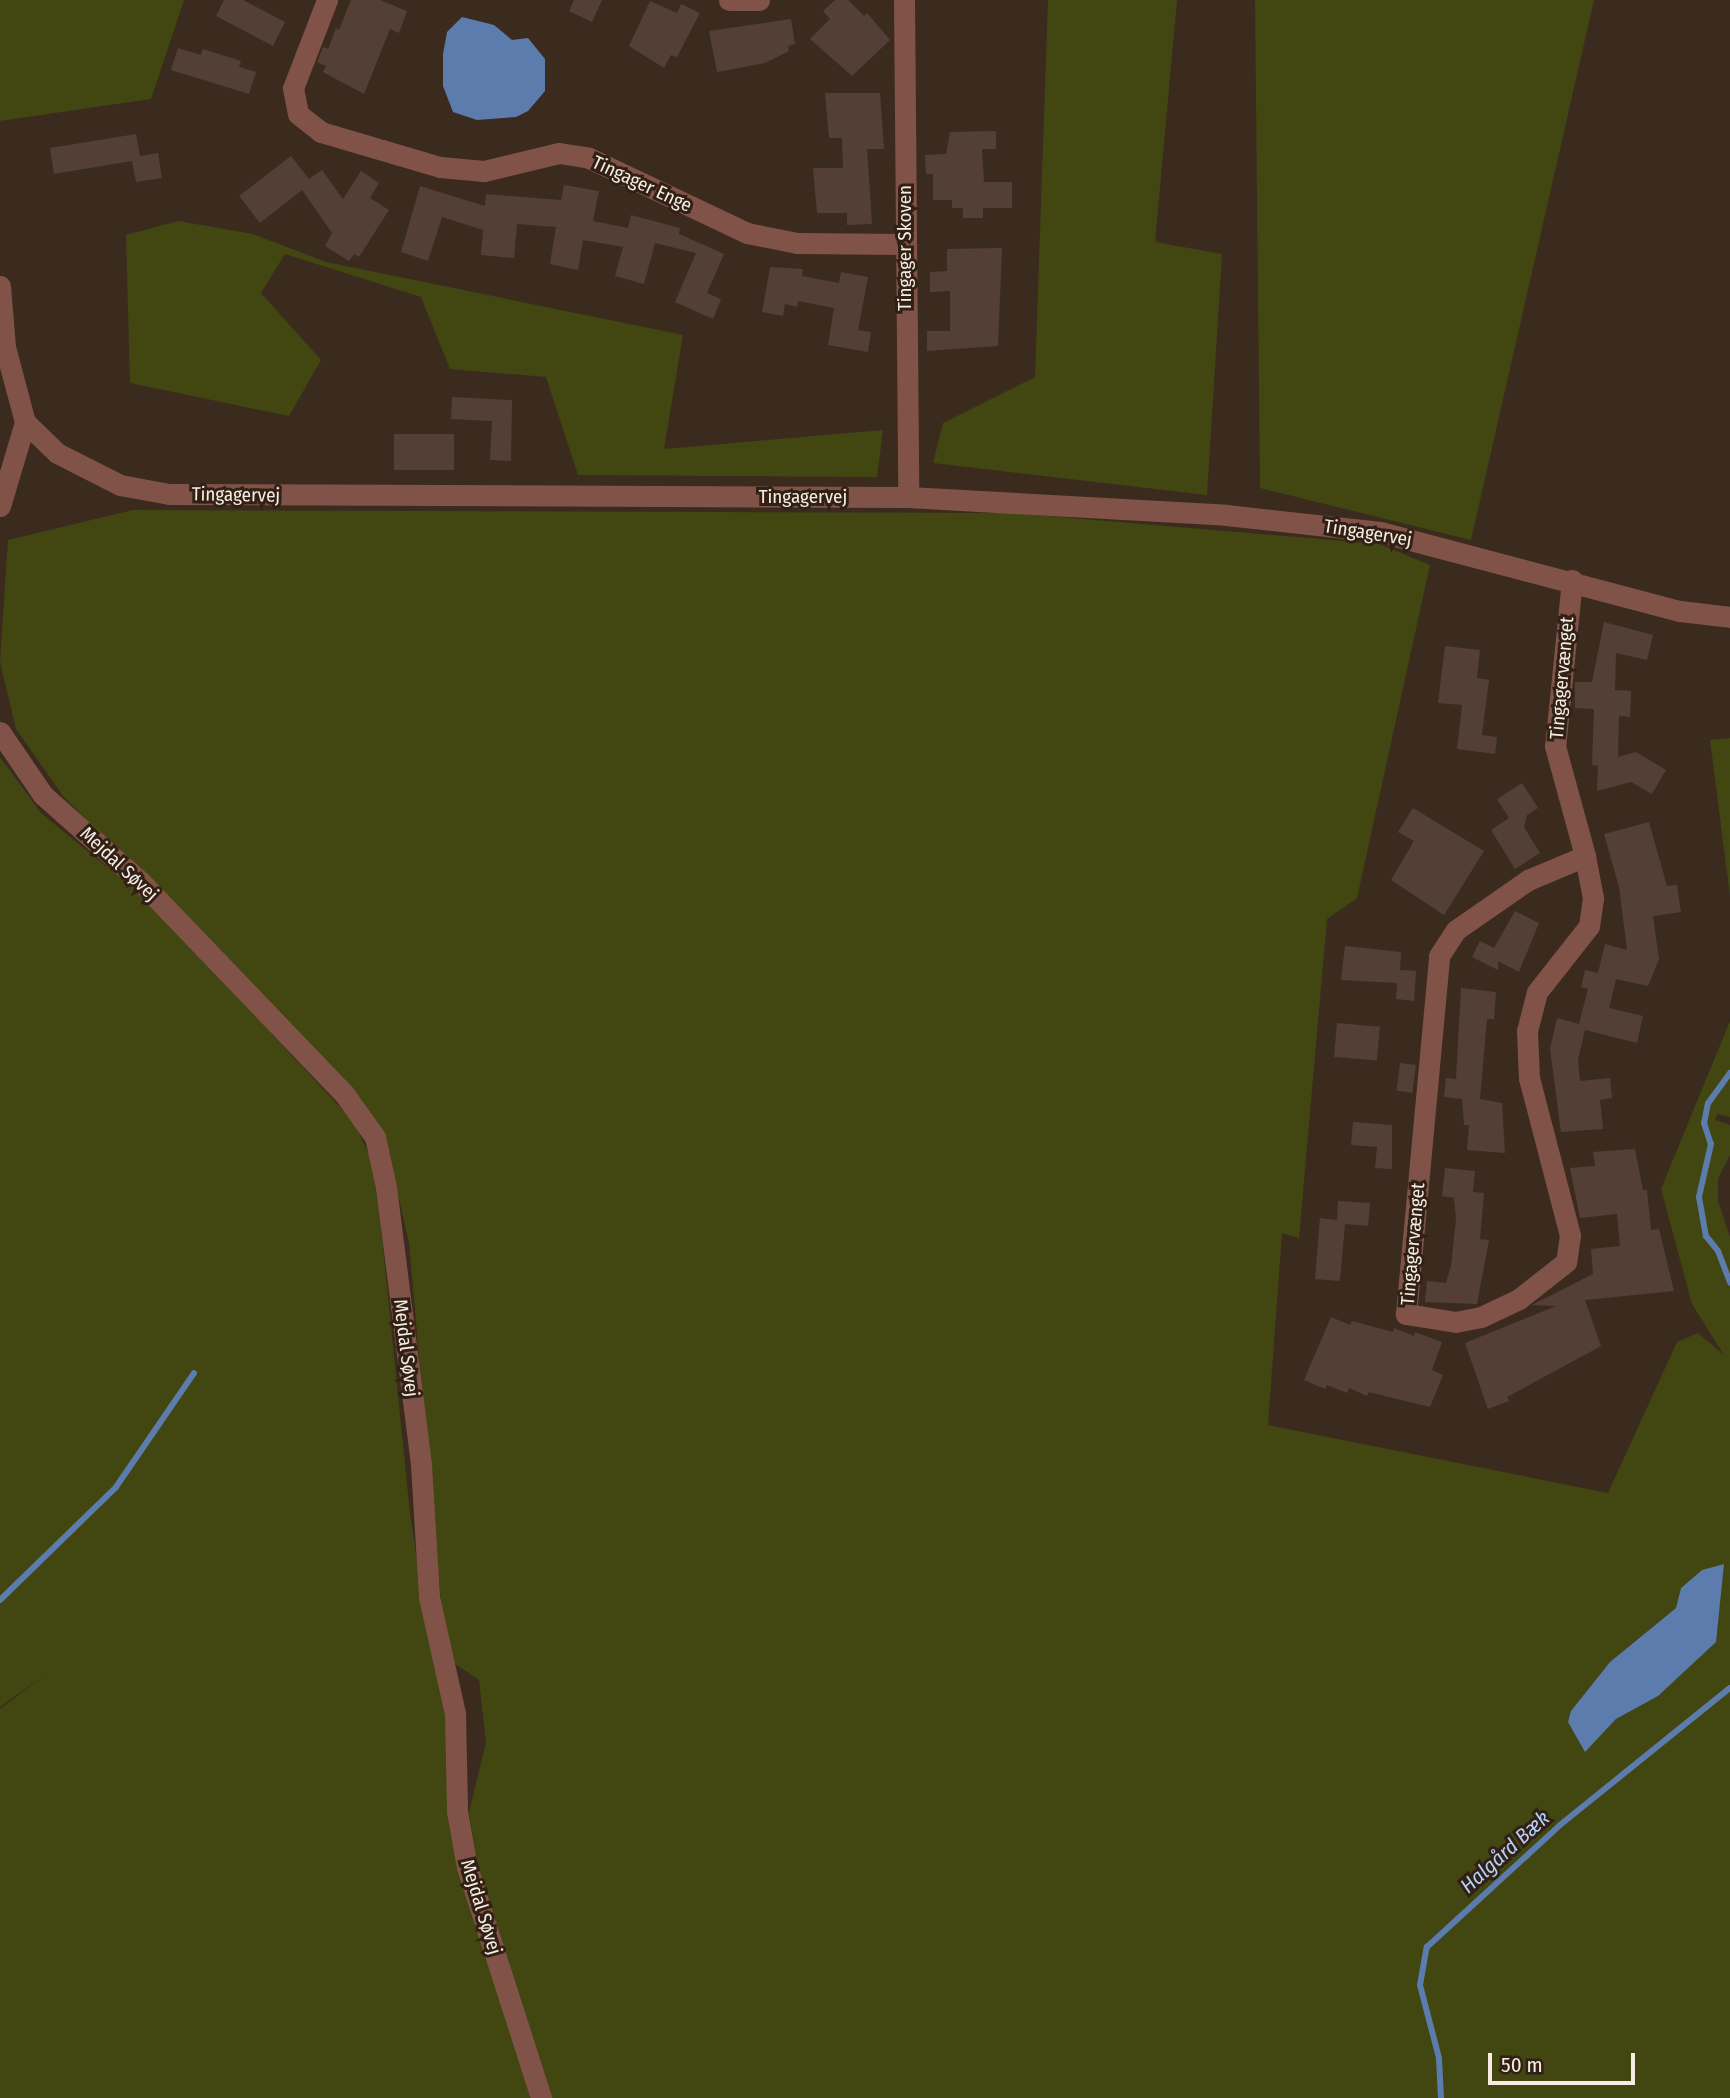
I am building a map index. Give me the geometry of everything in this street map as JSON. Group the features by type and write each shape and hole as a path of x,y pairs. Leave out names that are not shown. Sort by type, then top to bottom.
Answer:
{"street":[{"name":"Tingager Enge","path":"327,0 293,88 298,114 321,132 440,167 473,170 559,153 589,158 747,233 797,243 904,244"},
{"path":"729,0 759,0"},
{"name":"Tingager Skoven","path":"904,0 908,497"},
{"name":"Tingagervej","path":"0,286 11,382 25,422 57,453 89,472 120,485 169,494 908,497 1226,515 1380,532 1572,580 1681,611 1730,617"},
{"path":"0,506 25,422"},
{"name":"Tingagervænget","path":"1572,580 1555,746 1585,856 1593,898 1588,926 1537,992 1527,1031 1529,1078 1570,1235 1566,1262 1519,1299 1481,1317 1455,1322 1406,1314 1439,956 1456,930 1528,880 1585,856"},
{"name":"Mejdal Søvej","path":"0,732 43,795 140,881 345,1095 375,1137 386,1187 421,1465 429,1597 455,1713 457,1811 467,1867 541,2098"}],"green space":[{"path":"0,0 184,0 151,99 0,121"},
{"path":"1048,0 1177,0 1155,242 1222,254 1207,495 933,463 943,423 1035,377"},
{"path":"1255,0 1594,0 1471,540 1260,488"},
{"path":"178,221 253,234 326,262 683,335 664,449 883,430 877,477 578,475 546,377 450,369 421,297 285,254 261,293 321,360 289,416 130,383 126,235"},
{"path":"133,510 1012,513 1379,544 1430,565 1357,898 1327,919 1299,1238 1282,1233 1268,1425 1608,1493 1677,1342 1698,1333 1724,1355 1692,1304 1661,1189 1730,1021 1730,1117 1717,1114 1715,1120 1730,1125 1730,1155 1718,1179 1718,1201 1730,1237 1730,2098 550,2098 478,1867 469,1812 486,1743 479,1680 454,1663 441,1603 409,1243 384,1133 354,1090 63,796 16,729 0,662 8,540","holes":["1702,1570 1658,1696 1616,1719 1585,1751 1610,1662 1676,1608 1681,1588"]},
{"path":"1730,738 1730,896 1710,740"},
{"path":"0,757 41,813 147,900 354,1122 375,1168 410,1513 423,1602 448,1705 448,1773 531,2098 0,2098 0,1709 46,1674 0,1707"}],"water":[{"path":"462,17 494,25 512,40 528,38 545,59 545,91 528,111 516,117 477,120 453,112 443,86 443,54 447,32"},
{"path":"1724,1564 1716,1642 1658,1696 1616,1719 1585,1752 1568,1722 1571,1711 1610,1662 1676,1608 1681,1588 1702,1570"}],"building":[{"path":"224,0 243,0 285,22 273,46 216,16"},
{"path":"351,0 380,0 407,11 399,33 390,29 364,94 323,72 326,66 317,62 323,47 328,49 336,28 339,30"},
{"path":"574,0 602,0 592,22 569,11"},
{"path":"835,0 848,0 864,16 867,13 890,40 852,76 810,39 830,19 823,11"},
{"path":"650,1 677,13 681,4 700,13 677,57 671,55 664,68 629,46"},
{"path":"791,19 795,44 788,46 789,51 765,63 717,72 709,31"},
{"path":"178,48 201,55 203,49 241,61 239,67 256,72 249,94 171,70"},
{"path":"825,93 880,93 884,149 867,149 872,224 847,225 847,213 817,213 813,168 843,168 842,138 829,138"},
{"path":"996,131 996,149 982,149 984,182 1012,182 1012,208 983,208 983,218 963,218 963,208 952,208 952,200 933,200 933,174 926,174 925,155 946,154 950,132"},
{"path":"136,134 140,156 158,153 162,178 136,182 132,161 54,174 50,148"},
{"path":"291,156 309,179 322,170 343,199 361,171 379,183 370,198 389,210 359,257 354,254 349,261 325,246 332,233 302,190 260,223 239,196"},
{"path":"564,185 599,191 593,221 628,228 631,215 680,228 679,234 724,254 707,293 721,299 713,319 675,302 696,253 655,243 644,284 615,276 623,247 583,240 578,270 550,264 556,227 517,224 514,258 481,255 483,230 442,217 428,261 401,252 420,186 485,206 486,194 561,200"},
{"path":"1002,248 998,346 927,351 927,331 950,331 950,291 930,292 930,272 947,271 947,249"},
{"path":"770,267 803,269 802,276 839,283 841,272 868,277 858,330 871,332 868,352 828,345 834,308 798,301 797,307 785,304 783,316 762,312"},
{"path":"452,397 512,400 511,461 490,460 492,421 451,419"},
{"path":"394,434 454,434 454,470 394,470"},
{"path":"1604,622 1653,635 1647,660 1616,653 1615,690 1631,691 1630,717 1619,716 1618,757 1636,752 1666,770 1652,794 1631,782 1597,791 1598,766 1592,765 1594,709 1575,708 1575,682 1592,682"},
{"path":"1445,646 1480,650 1477,678 1489,680 1482,735 1497,737 1495,754 1457,749 1462,705 1438,703"},
{"path":"1522,783 1538,808 1527,815 1524,827 1540,853 1515,869 1491,830 1509,818 1497,799"},
{"path":"1413,808 1484,851 1444,915 1391,880 1414,841 1398,832"},
{"path":"1649,822 1667,886 1677,885 1681,912 1653,916 1659,959 1648,986 1616,979 1609,1008 1643,1016 1637,1043 1585,1030 1578,1060 1580,1081 1610,1078 1612,1098 1600,1100 1603,1129 1561,1132 1550,1049 1557,1018 1579,1024 1588,989 1581,987 1585,970 1598,973 1605,944 1627,950 1619,887 1604,834"},
{"path":"1515,911 1539,923 1519,972 1498,961 1498,970 1472,957 1480,941 1494,948"},
{"path":"1345,946 1401,952 1400,970 1416,971 1414,1001 1396,999 1397,983 1341,980"},
{"path":"1461,988 1496,992 1494,1019 1487,1019 1480,1099 1502,1103 1505,1153 1467,1150 1469,1125 1464,1125 1462,1099 1444,1097 1446,1078 1456,1079"},
{"path":"1337,1023 1380,1027 1377,1061 1334,1057"},
{"path":"1400,1063 1416,1065 1412,1093 1397,1091"},
{"path":"1353,1122 1392,1125 1392,1169 1375,1168 1377,1147 1351,1145"},
{"path":"1635,1149 1643,1190 1647,1190 1651,1230 1659,1229 1674,1291 1585,1300 1601,1346 1507,1397 1509,1401 1488,1409 1465,1343 1556,1306 1532,1305 1593,1274 1591,1249 1620,1246 1617,1214 1580,1218 1570,1168 1595,1166 1593,1152"},
{"path":"1445,1168 1475,1171 1473,1192 1484,1193 1480,1239 1489,1240 1477,1304 1425,1302 1427,1281 1446,1283 1451,1266 1456,1219 1454,1198 1442,1196"},
{"path":"1338,1201 1370,1203 1368,1226 1345,1224 1340,1281 1315,1279 1320,1218 1337,1220"},
{"path":"1331,1317 1350,1325 1352,1321 1393,1332 1394,1328 1414,1336 1415,1332 1442,1342 1432,1370 1443,1375 1430,1407 1369,1392 1367,1396 1349,1388 1347,1393 1327,1385 1325,1389 1304,1380"}],"waterway":[{"path":"1730,1073 1708,1103 1704,1123 1711,1144 1699,1197 1706,1236 1718,1251 1730,1283"},
{"path":"0,1600 116,1487 194,1373"},
{"name":"Halgård Bæk","path":"1441,2098 1439,2058 1420,1985 1427,1947 1560,1825 1730,1688"}]}
